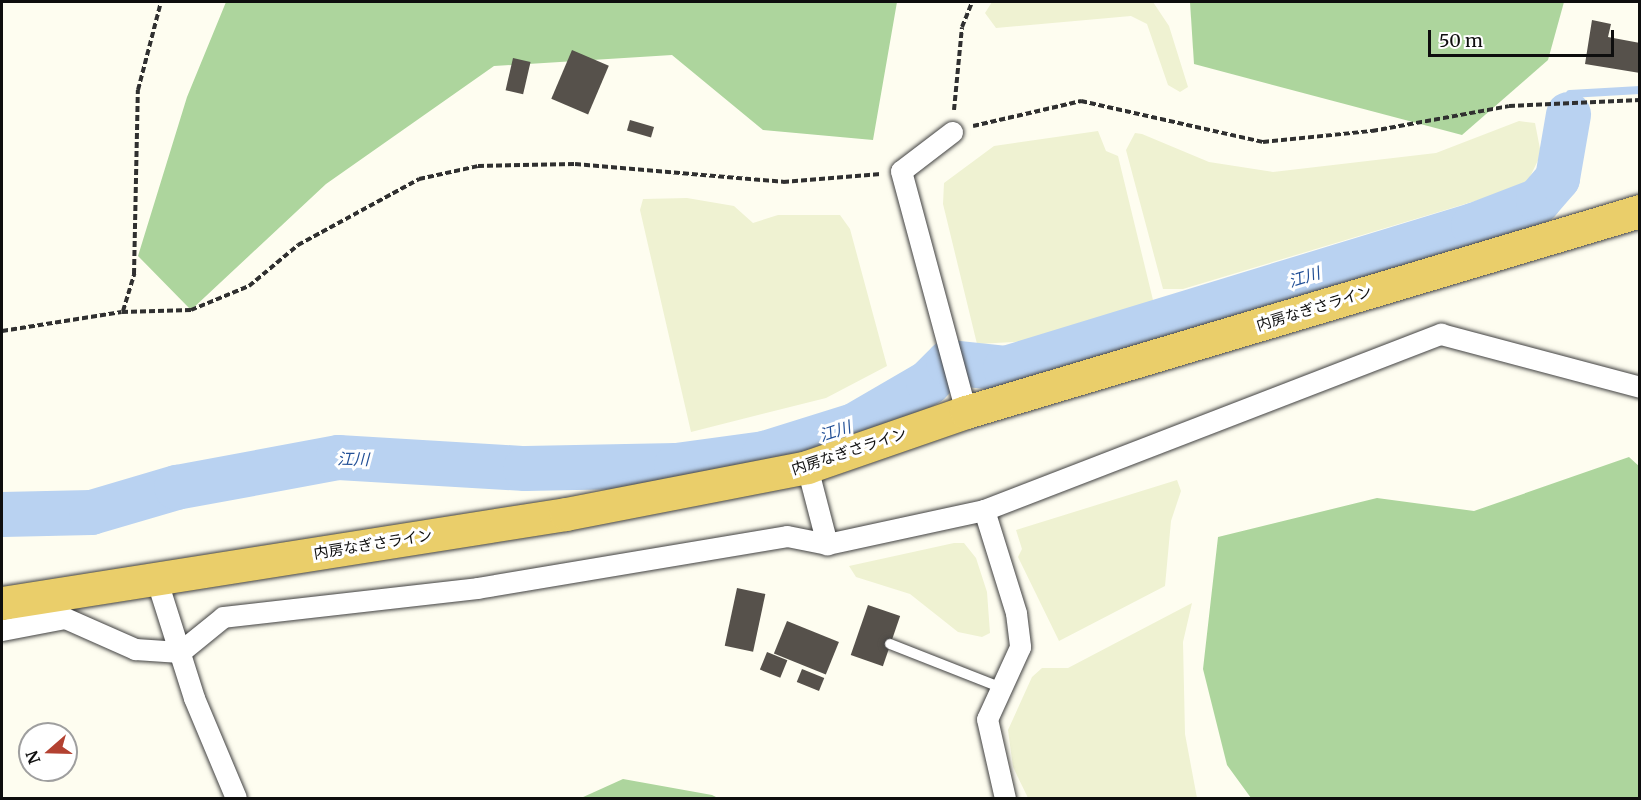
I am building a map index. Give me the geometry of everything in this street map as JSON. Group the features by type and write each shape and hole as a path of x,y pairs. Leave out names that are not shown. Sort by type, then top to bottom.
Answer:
{"highway":[{"name":"内房なぎさライン","path":"2,603 566,514 807,467 966,412 1640,211"}],"street":[{"path":"952,132 901,171 966,412"},
{"path":"2,630 65,618 135,649 180,652 223,617 477,588 787,536 827,544 984,510 1441,334 1640,387"},
{"path":"807,467 827,544"},
{"path":"984,510 1016,613 1020,647 997,686 987,719 1005,798"},
{"path":"156,578 180,652 236,798"}],"lane":[{"path":"890,644 997,686"}],"path":[{"path":"122,312 134,274 138,90 161,2"},
{"path":"972,2 962,27 952,132 1080,101 1263,142 1372,131 1509,106 1640,100"},
{"path":"2,332 122,312 191,310 249,286 298,245 419,180 478,166 575,164 783,182 901,171"}],"green space":[{"path":"226,2 897,2 873,140 763,130 672,55 494,66 326,184 191,310 138,256 187,97"},
{"path":"992,2 1153,2 1169,26 1188,87 1180,92 1168,85 1147,24 1131,16 996,28 985,13"},
{"path":"1190,2 1564,2 1548,60 1462,135 1194,64"},
{"path":"1519,121 1535,123 1541,154 1528,181 1515,189 1183,289 1163,289 1126,150 1135,133 1142,134 1209,162 1273,172 1436,153"},
{"path":"1098,131 1106,151 1118,156 1153,300 1143,309 1030,341 977,344 943,204 944,183 994,146"},
{"path":"687,198 734,206 753,223 778,215 840,215 850,229 887,366 826,398 691,432 640,210 643,199"},
{"path":"1629,457 1640,467 1639,798 1251,798 1227,765 1203,669 1218,537 1377,498 1474,511"},
{"path":"1177,480 1181,491 1171,521 1165,586 1059,641 1018,557 1022,549 1016,530"},
{"path":"954,543 964,543 976,558 987,592 990,633 982,637 958,632 910,594 856,577 849,566"},
{"path":"1192,603 1183,642 1185,734 1197,798 1028,798 1013,767 1008,730 1032,677 1042,668 1068,668"},
{"path":"623,779 712,795 718,798 581,798"}],"building":[{"path":"1592,20 1611,24 1608,37 1640,43 1640,73 1585,64"},
{"path":"572,50 609,66 588,114 551,99"},
{"path":"513,58 531,62 523,94 506,90"},
{"path":"630,120 654,127 651,137 627,131"},
{"path":"737,588 765,594 753,652 725,646"},
{"path":"868,605 900,616 883,666 851,655"},
{"path":"787,621 839,642 826,674 774,653"},
{"path":"767,652 787,660 780,678 760,670"},
{"path":"802,669 824,678 819,691 797,682"}],"waterway":[{"name":"江川","path":"1570,94 1640,90"},
{"name":"江川","path":"2,514 91,512 176,487 338,457 525,468 676,465 764,453 854,425 928,382 948,362 1005,368 1473,225 1538,200 1557,178 1568,114"}]}
